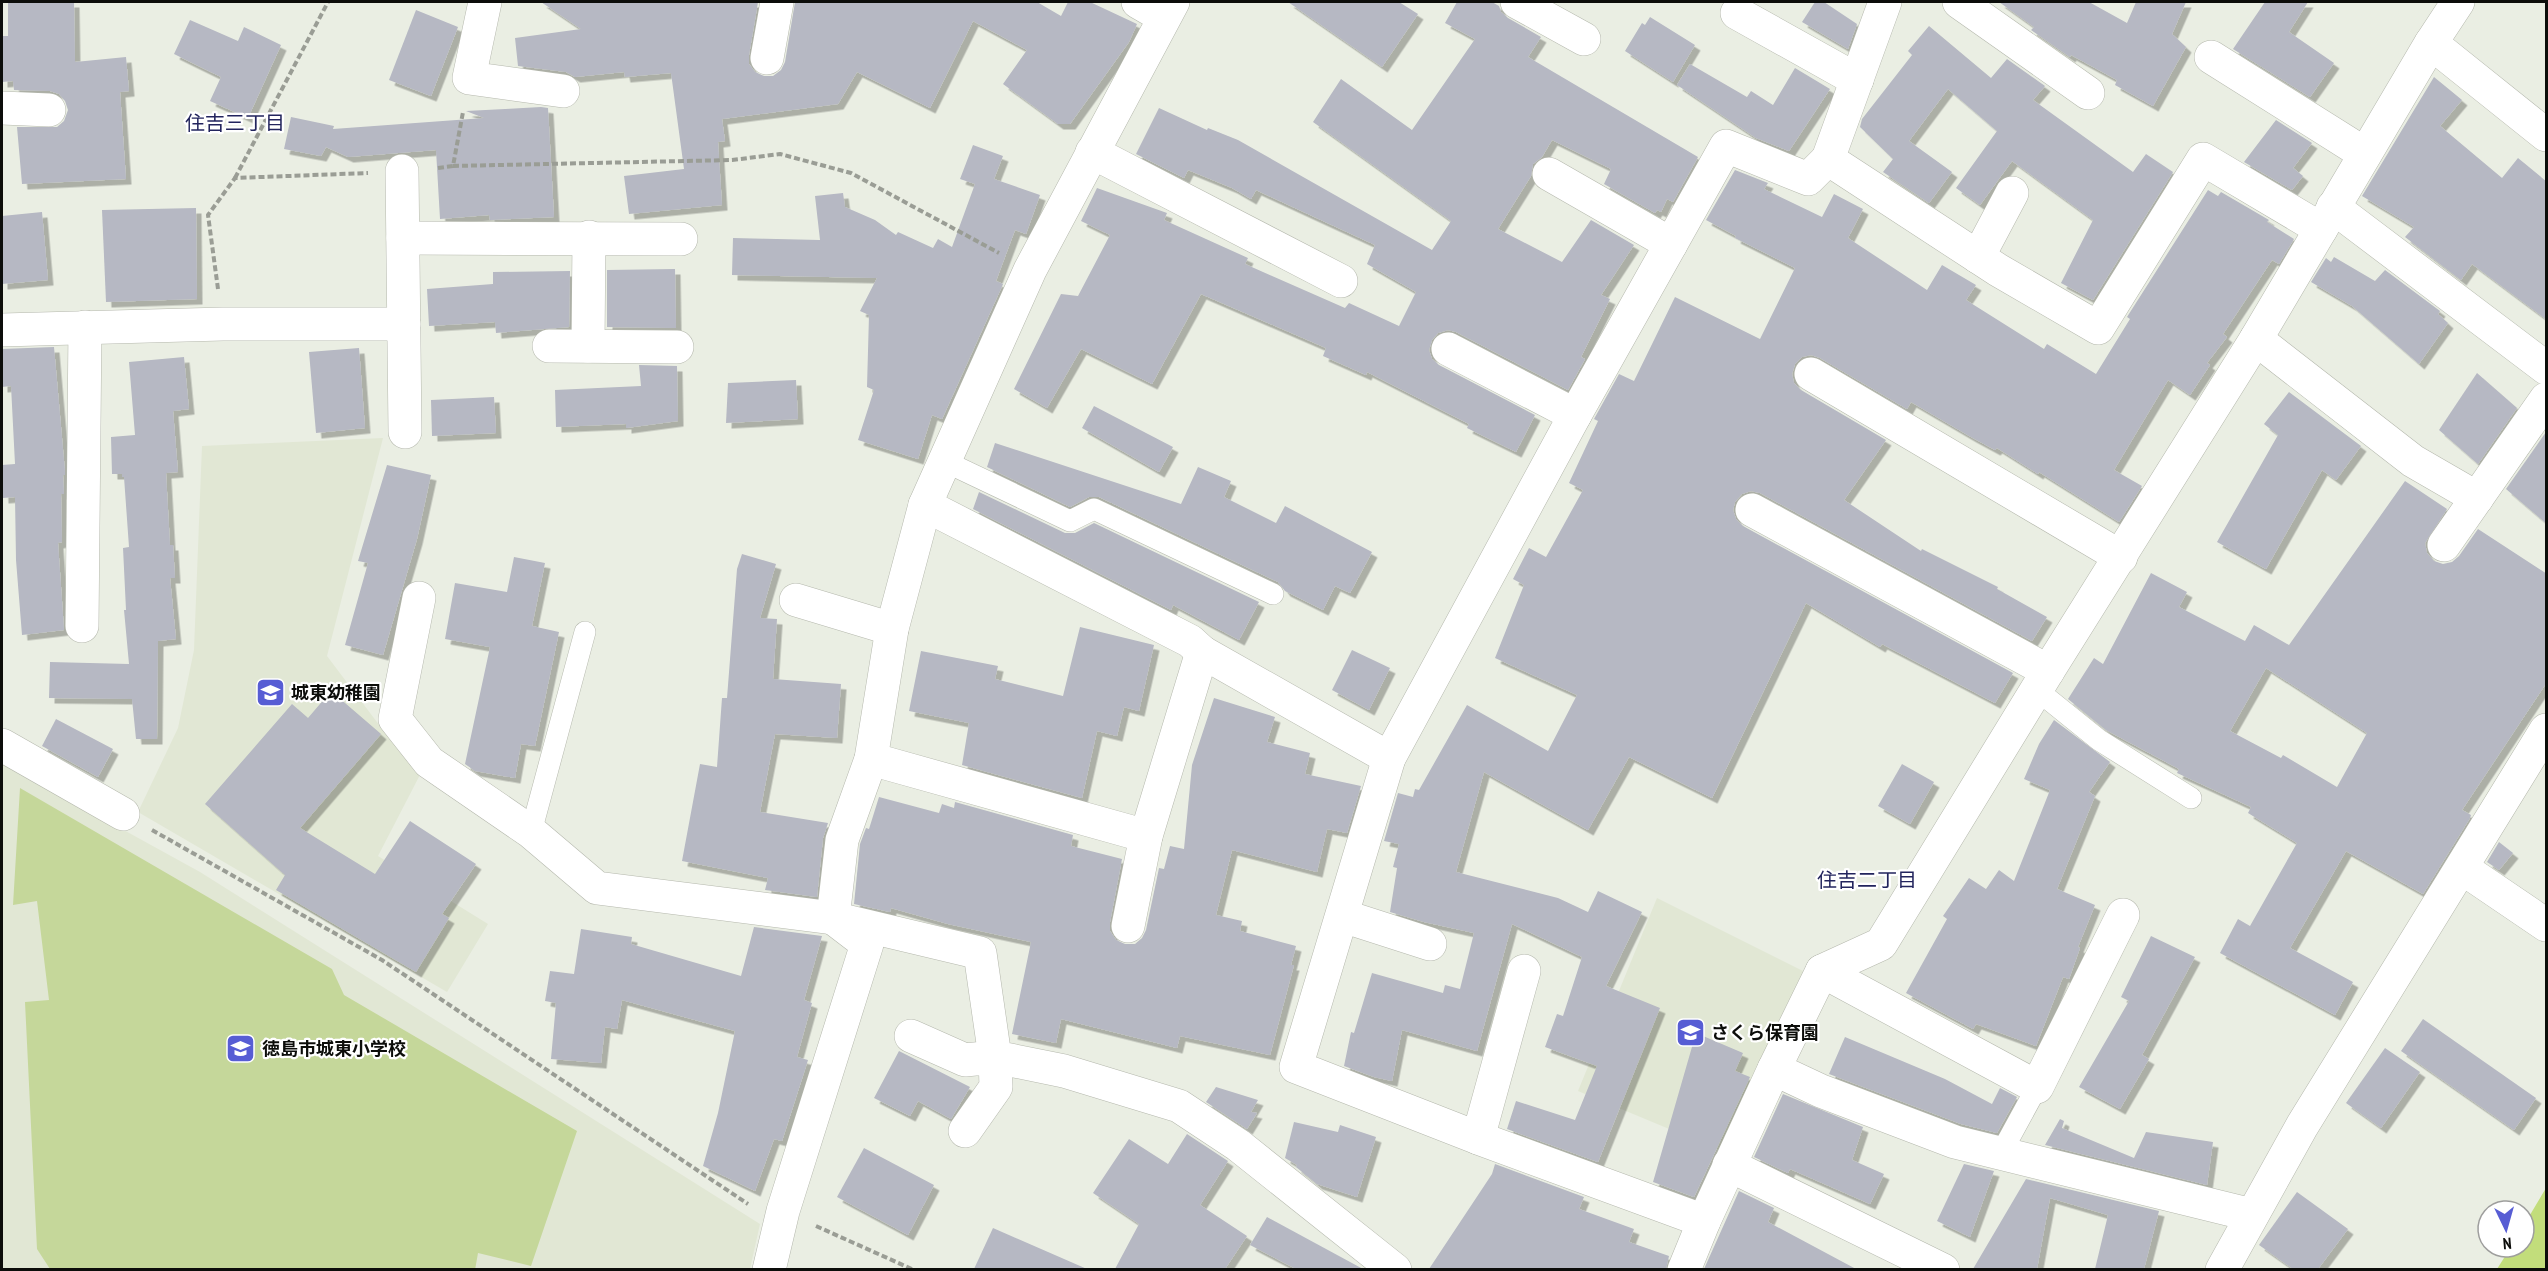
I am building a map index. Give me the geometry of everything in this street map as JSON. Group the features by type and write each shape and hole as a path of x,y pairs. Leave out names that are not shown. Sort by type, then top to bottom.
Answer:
{"street":[{"path":"485,2 469,78 563,91"},
{"path":"766,58 777,2"},
{"path":"1517,2 1584,39"},
{"path":"1704,1221 1478,1138 1296,1067 1389,758 1575,415 1726,146 1808,179 1828,159 1885,2"},
{"path":"1959,2 2088,93"},
{"path":"1684,1269 1729,1165 1822,971 1881,944 2256,339 2431,43 2458,2"},
{"path":"833,918 842,840 871,759 892,629 925,505 1030,270 1092,152 1159,7"},
{"path":"1737,12 1857,80"},
{"path":"2431,43 2547,135"},
{"path":"2211,57 2365,154"},
{"path":"2,108 49,110"},
{"path":"1092,152 1341,281"},
{"path":"1828,159 1978,257 2098,328 2203,159 2327,218 2547,368"},
{"path":"402,171 405,432"},
{"path":"1548,174 1671,244"},
{"path":"1978,257 2012,193"},
{"path":"588,346 589,237"},
{"path":"403,238 681,239"},
{"path":"2,330 223,324 404,324"},
{"path":"82,626 85,327"},
{"path":"2256,339 2413,461 2477,498"},
{"path":"549,346 677,347"},
{"path":"1448,349 1575,415"},
{"path":"1811,374 2121,557"},
{"path":"2444,545 2547,399"},
{"path":"925,505 1190,641 1202,652 1389,758"},
{"path":"1752,510 2043,681"},
{"path":"419,598 395,719 429,762 531,832 597,888 833,918 980,953 995,1057 996,1087 964,1131"},
{"path":"796,600 892,629"},
{"path":"1128,926 1146,836 1202,652"},
{"path":"2222,1269 2302,1126 2547,730"},
{"path":"2,738 123,814"},
{"path":"871,759 1146,836"},
{"path":"2462,868 2547,926"},
{"path":"1822,971 2037,1087 2123,915"},
{"path":"1343,916 1430,944"},
{"path":"769,1269 782,1216 867,944 833,918"},
{"path":"1478,1138 1524,971"},
{"path":"911,1036 965,1060 995,1057 1064,1071 1179,1106 1238,1145 1395,1269"},
{"path":"1774,1069 1900,1122 1955,1142 2252,1215"},
{"path":"1729,1165 1943,1269"}],"lane":[{"path":"944,462 1070,520 1094,509 1273,594"},
{"path":"531,832 585,632"},
{"path":"2043,681 2099,740 2191,798"},
{"path":"2001,1153 2037,1087"}],"path":[{"path":"223,324 208,215 235,178 328,2"},
{"path":"453,166 469,78"},
{"path":"235,178 402,171 453,166 732,160 780,154 851,173 1030,270"},
{"path":"123,814 382,960 750,1205 914,1269"}],"shaded area":[{"name":"城東幼稚園","path":"383,438 327,656 389,738 423,769 378,856 488,924 447,992 138,812 178,728 194,650 202,446"},
{"name":"徳島市城東小学校","path":"2,763 200,872 760,1224 750,1269 2,1269"},
{"name":"徳島市城東小学校","path":"20,788 332,969 344,995 577,1131 531,1266 478,1253 475,1270 50,1269 37,1249 25,1002 49,1000 37,901 13,905"},
{"name":"さくら保育園","path":"1657,898 1805,972 1722,1151 1578,1091"},
{"path":"2546,1188 2546,1269 2497,1269 2503,1259 2536,1259 2536,1205"}],"building":[{"path":"8,2 74,2 75,62 126,57 129,91 120,92 126,179 22,184 17,127 57,127 64,121 68,110 59,94 50,91 14,90 13,81 2,82 2,36 8,36"},
{"path":"541,2 758,2 749,64 755,72 764,76 773,76 781,70 785,62 795,2 1037,2 1061,16 1068,2 1090,2 1137,24 1129,42 1070,124 1058,124 1003,84 1027,50 973,21 930,108 857,72 838,104 722,119 725,141 718,142 722,205 629,214 624,176 684,169 671,73 625,77 624,72 575,77 566,72 518,66 515,38 581,29"},
{"path":"1288,2 1399,2 1418,14 1382,67"},
{"path":"1457,2 1492,2 1499,6 1501,12 1508,18 1541,37 1528,57 1698,157 1673,202 1667,199 1661,212 1657,210 1655,213 1604,184 1611,169 1552,140 1542,157 1533,164 1531,176 1498,229 1562,262 1591,220 1634,245 1601,295 1610,299 1581,357 1585,359 1568,390 1456,332 1448,330 1438,333 1432,340 1429,350 1432,359 1439,365 1535,415 1516,452 1467,428 1469,424 1367,372 1366,375 1323,356 1326,348 1201,294 1152,384 1081,349 1047,408 1014,389 1061,294 1078,296 1110,235 1081,221 1097,188 1167,213 1164,220 1248,258 1245,264 1345,308 1349,303 1399,326 1416,292 1367,264 1375,245 1256,190 1251,199 1232,188 1188,170 1184,178 1136,154 1159,108 1207,130 1208,128 1238,140 1432,250 1451,221 1313,122 1341,79 1412,130 1475,39 1445,23"},
{"path":"1815,2 1824,2 1857,24 1848,49 1802,22"},
{"path":"1999,2 2089,2 2127,23 2136,2 2186,2 2172,34 2186,47 2153,106 2115,85 2117,80 2071,55 2070,57 2031,30 2034,27"},
{"path":"2265,2 2308,2 2289,32 2334,63 2310,97 2233,49"},
{"path":"416,10 458,27 431,96 389,80"},
{"path":"1650,17 1695,45 1673,82 1625,51 1642,23 1645,25"},
{"path":"190,20 238,41 244,27 281,45 248,118 210,101 221,77 174,54"},
{"path":"1929,26 1991,78 2007,59 2045,86 2033,100 2133,172 2146,154 2173,172 2093,300 2061,283 2093,220 2012,161 1980,205 1956,188 1997,131 1948,89 1909,141 1952,172 1929,203 1883,172 1893,159 1860,127 1862,119 1912,55 1908,51"},
{"path":"1690,64 1747,97 1751,91 1773,105 1795,68 1830,89 1789,151 1756,138 1677,85"},
{"path":"2434,77 2462,100 2440,126 2502,178 2518,158 2547,182 2547,320 2472,264 2461,280 2405,237 2414,227 2362,196"},
{"path":"548,108 554,217 490,220 489,215 440,219 436,150 348,157 326,147 321,156 284,149 291,117 334,126 333,129 484,118 466,111"},
{"path":"2276,120 2312,143 2293,168 2303,176 2292,190 2244,162"},
{"path":"973,145 1003,156 994,179 1040,195 1026,234 1015,230 996,281 1003,284 942,419 932,415 918,459 858,440 874,390 867,387 869,315 860,311 877,278 732,275 733,238 820,240 815,196 843,193 845,207 875,220 896,235 898,232 933,248 938,239 952,247 975,184 960,179"},
{"path":"1735,170 1768,183 1764,189 1822,217 1834,194 1863,209 1848,238 1927,290 1942,265 1976,285 1966,300 2044,349 2047,344 2096,374 2130,319 2127,317 2208,190 2218,196 2221,192 2269,220 2267,222 2294,239 2279,264 2272,260 2223,334 2227,337 2207,363 2210,365 2190,395 2168,380 2114,470 2142,486 2119,522 2039,472 2038,474 1997,448 1995,450 1911,402 1907,409 1811,355 1802,357 1795,364 1792,374 1794,383 1801,390 1886,440 1844,500 1921,551 1922,549 1998,587 1997,589 2047,617 2032,641 1760,493 1751,491 1742,494 1735,502 1733,510 1736,519 1743,526 2013,673 1995,703 1882,644 1880,647 1806,603 1712,798 1629,757 1588,830 1484,772 1456,872 1558,898 1588,912 1598,891 1642,912 1606,986 1660,1008 1598,1162 1507,1129 1516,1101 1575,1120 1597,1066 1545,1047 1557,1014 1563,1016 1582,957 1512,924 1477,1051 1402,1030 1392,1081 1344,1066 1351,1032 1354,1033 1372,973 1443,993 1445,985 1460,989 1474,933 1390,912 1397,868 1393,867 1399,844 1384,841 1398,793 1413,797 1415,789 1419,790 1467,705 1548,751 1577,695 1495,658 1524,585 1513,579 1529,548 1546,557 1583,490 1569,483 1598,421 1594,419 1619,374 1634,381 1675,297 1760,339 1795,268 1735,238 1736,236 1706,220"},
{"path":"196,208 197,299 106,302 102,210"},
{"path":"42,212 48,280 2,284 2,216"},
{"path":"2334,257 2375,281 2385,270 2440,311 2438,314 2448,323 2419,364 2352,306 2311,282 2326,258 2331,262"},
{"path":"675,269 676,328 607,327 607,270"},
{"path":"570,271 569,327 496,333 495,322 429,326 427,289 493,284 493,272"},
{"path":"54,347 65,472 63,475 64,494 61,494 62,542 58,543 64,630 22,635 16,560 15,497 3,498 2,465 15,464 11,386 2,387 2,349"},
{"path":"359,348 365,428 316,433 309,352"},
{"path":"184,357 189,409 173,411 178,472 166,473 170,545 173,545 175,578 170,578 176,639 158,641 157,739 136,739 132,699 49,698 50,662 129,664 124,610 126,610 123,548 129,547 124,477 122,474 112,474 111,437 135,435 129,362"},
{"path":"639,365 677,366 678,421 626,428 626,424 556,427 555,390 641,386"},
{"path":"2477,373 2517,408 2478,464 2439,430"},
{"path":"796,380 798,419 726,423 728,383"},
{"path":"2289,392 2361,446 2336,480 2322,470 2266,569 2217,542 2278,435 2264,424"},
{"path":"494,397 496,433 432,436 431,400"},
{"path":"1094,406 1173,447 1159,472 1082,428"},
{"path":"2547,433 2547,524 2506,489"},
{"path":"995,443 1181,504 1198,467 1231,481 1224,497 1276,523 1285,506 1372,552 1350,593 1335,586 1323,610 1285,591 1278,582 1099,497 1089,497 1070,507 987,467"},
{"path":"387,465 431,475 417,539 383,655 345,645 368,563 358,561"},
{"path":"2405,481 2447,509 2425,543 2427,553 2434,561 2443,564 2452,562 2478,529 2547,574 2547,682 2462,810 2471,815 2470,818 2423,894 2346,851 2290,948 2353,982 2335,1015 2220,953 2238,919 2250,926 2297,843 2248,813 2251,807 2177,773 2179,769 2106,730 2068,699 2094,658 2103,664 2151,573 2187,592 2179,607 2245,641 2254,625 2289,645","holes":["2266,668 2367,733 2337,787 2283,755 2281,758 2230,731"]},
{"path":"979,492 1065,533 1075,533 1094,523 1259,602 1239,640 1173,605 1171,610 973,509"},
{"path":"742,554 776,564 760,618 777,619 773,679 841,684 837,738 775,734 760,812 828,823 823,838 817,897 765,890 768,878 682,861 700,764 717,767 722,698 727,698 737,569"},
{"path":"514,557 545,563 532,626 559,632 535,746 521,744 515,778 475,771 465,764 490,647 445,639 455,583 507,592"},
{"path":"1080,627 1154,645 1139,711 1124,707 1117,736 1097,731 1082,798 962,765 969,723 909,711 921,651 998,666 995,679 1063,696"},
{"path":"1352,650 1390,668 1369,710 1332,690"},
{"path":"331,691 381,734 300,828 375,874 410,821 476,864 442,914 449,918 416,972 276,890 285,875 205,804 292,704 308,718"},
{"path":"1214,698 1275,717 1267,742 1310,753 1305,774 1361,786 1347,833 1327,829 1317,872 1232,850 1216,915 1242,921 1240,931 1296,946 1291,965 1294,965 1270,1055 1180,1036 1177,1048 1061,1019 1056,1043 1012,1034 1031,942 948,924 891,908 890,912 854,904 860,844 866,828 869,829 879,797 939,813 942,804 954,808 955,802 1073,835 1071,846 1122,859 1110,931 1116,940 1125,944 1135,944 1146,930 1159,868 1164,869 1170,846 1184,849 1192,765"},
{"path":"56,719 113,749 98,777 42,746"},
{"path":"2054,720 2110,762 2089,792 2095,796 2057,889 2095,905 2078,947 2080,948 2069,979 2063,977 2036,1046 1976,1024 1973,1029 1906,993 1947,919 1943,916 1969,878 1986,889 1999,870 2014,881 2050,790 2024,779 2039,744"},
{"path":"1902,764 1934,782 1910,824 1878,806"},
{"path":"2499,842 2513,853 2499,870 2487,862"},
{"path":"754,927 822,936 804,1000 812,1003 797,1057 808,1060 782,1141 774,1139 755,1191 703,1166 718,1113 735,1031 622,1000 617,1029 605,1027 601,1063 551,1059 556,1003 545,1001 550,971 574,974 581,929 632,937 631,944 741,976"},
{"path":"2151,936 2195,957 2142,1055 2149,1059 2120,1109 2079,1087 2129,1001 2121,997"},
{"path":"2423,1019 2536,1098 2514,1130 2401,1051"},
{"path":"1696,1033 1743,1053 1735,1071 1750,1077 1694,1197 1653,1182"},
{"path":"1845,1037 1945,1079 1992,1104 2000,1088 2017,1097 1997,1133 1961,1124 1829,1074"},
{"path":"2385,1048 2420,1072 2381,1128 2346,1103"},
{"path":"899,1051 970,1087 951,1119 918,1101 910,1116 874,1098"},
{"path":"1216,1087 1258,1100 1251,1112 1257,1113 1247,1129 1206,1102"},
{"path":"1783,1094 1863,1127 1852,1160 1884,1174 1870,1204 1790,1169 1788,1173 1754,1157"},
{"path":"2060,1119 2064,1121 2062,1128 2134,1158 2146,1132 2213,1142 2207,1185 2045,1145"},
{"path":"1294,1122 1338,1132 1340,1125 1376,1137 1357,1197 1317,1184 1296,1167 1297,1165 1285,1158"},
{"path":"1187,1134 1228,1161 1200,1205 1247,1236 1225,1269 1115,1269 1139,1224 1093,1193 1129,1139 1168,1164"},
{"path":"864,1148 934,1185 908,1235 837,1197"},
{"path":"1495,1164 1584,1197 1579,1209 1634,1229 1629,1242 1669,1256 1666,1269 1429,1269 1492,1174"},
{"path":"1964,1164 1994,1171 1970,1237 1937,1221"},
{"path":"2026,1179 2159,1211 2144,1269 2095,1269 2108,1215 2050,1198 2037,1269 1973,1269"},
{"path":"1739,1191 1774,1208 1768,1222 1856,1269 1704,1269"},
{"path":"2297,1192 2348,1229 2318,1269 2293,1269 2259,1245"},
{"path":"1267,1217 1363,1269 1296,1269 1250,1245"},
{"path":"993,1228 1087,1269 974,1269"}],"place":[{"name":"城東幼稚園","path":"270,692"},
{"name":"さくら保育園","path":"1690,1032"},
{"name":"徳島市城東小学校","path":"241,1048"}],"district":[{"name":"住吉三丁目","path":"235,123"},
{"name":"住吉二丁目","path":"1867,880"}]}
